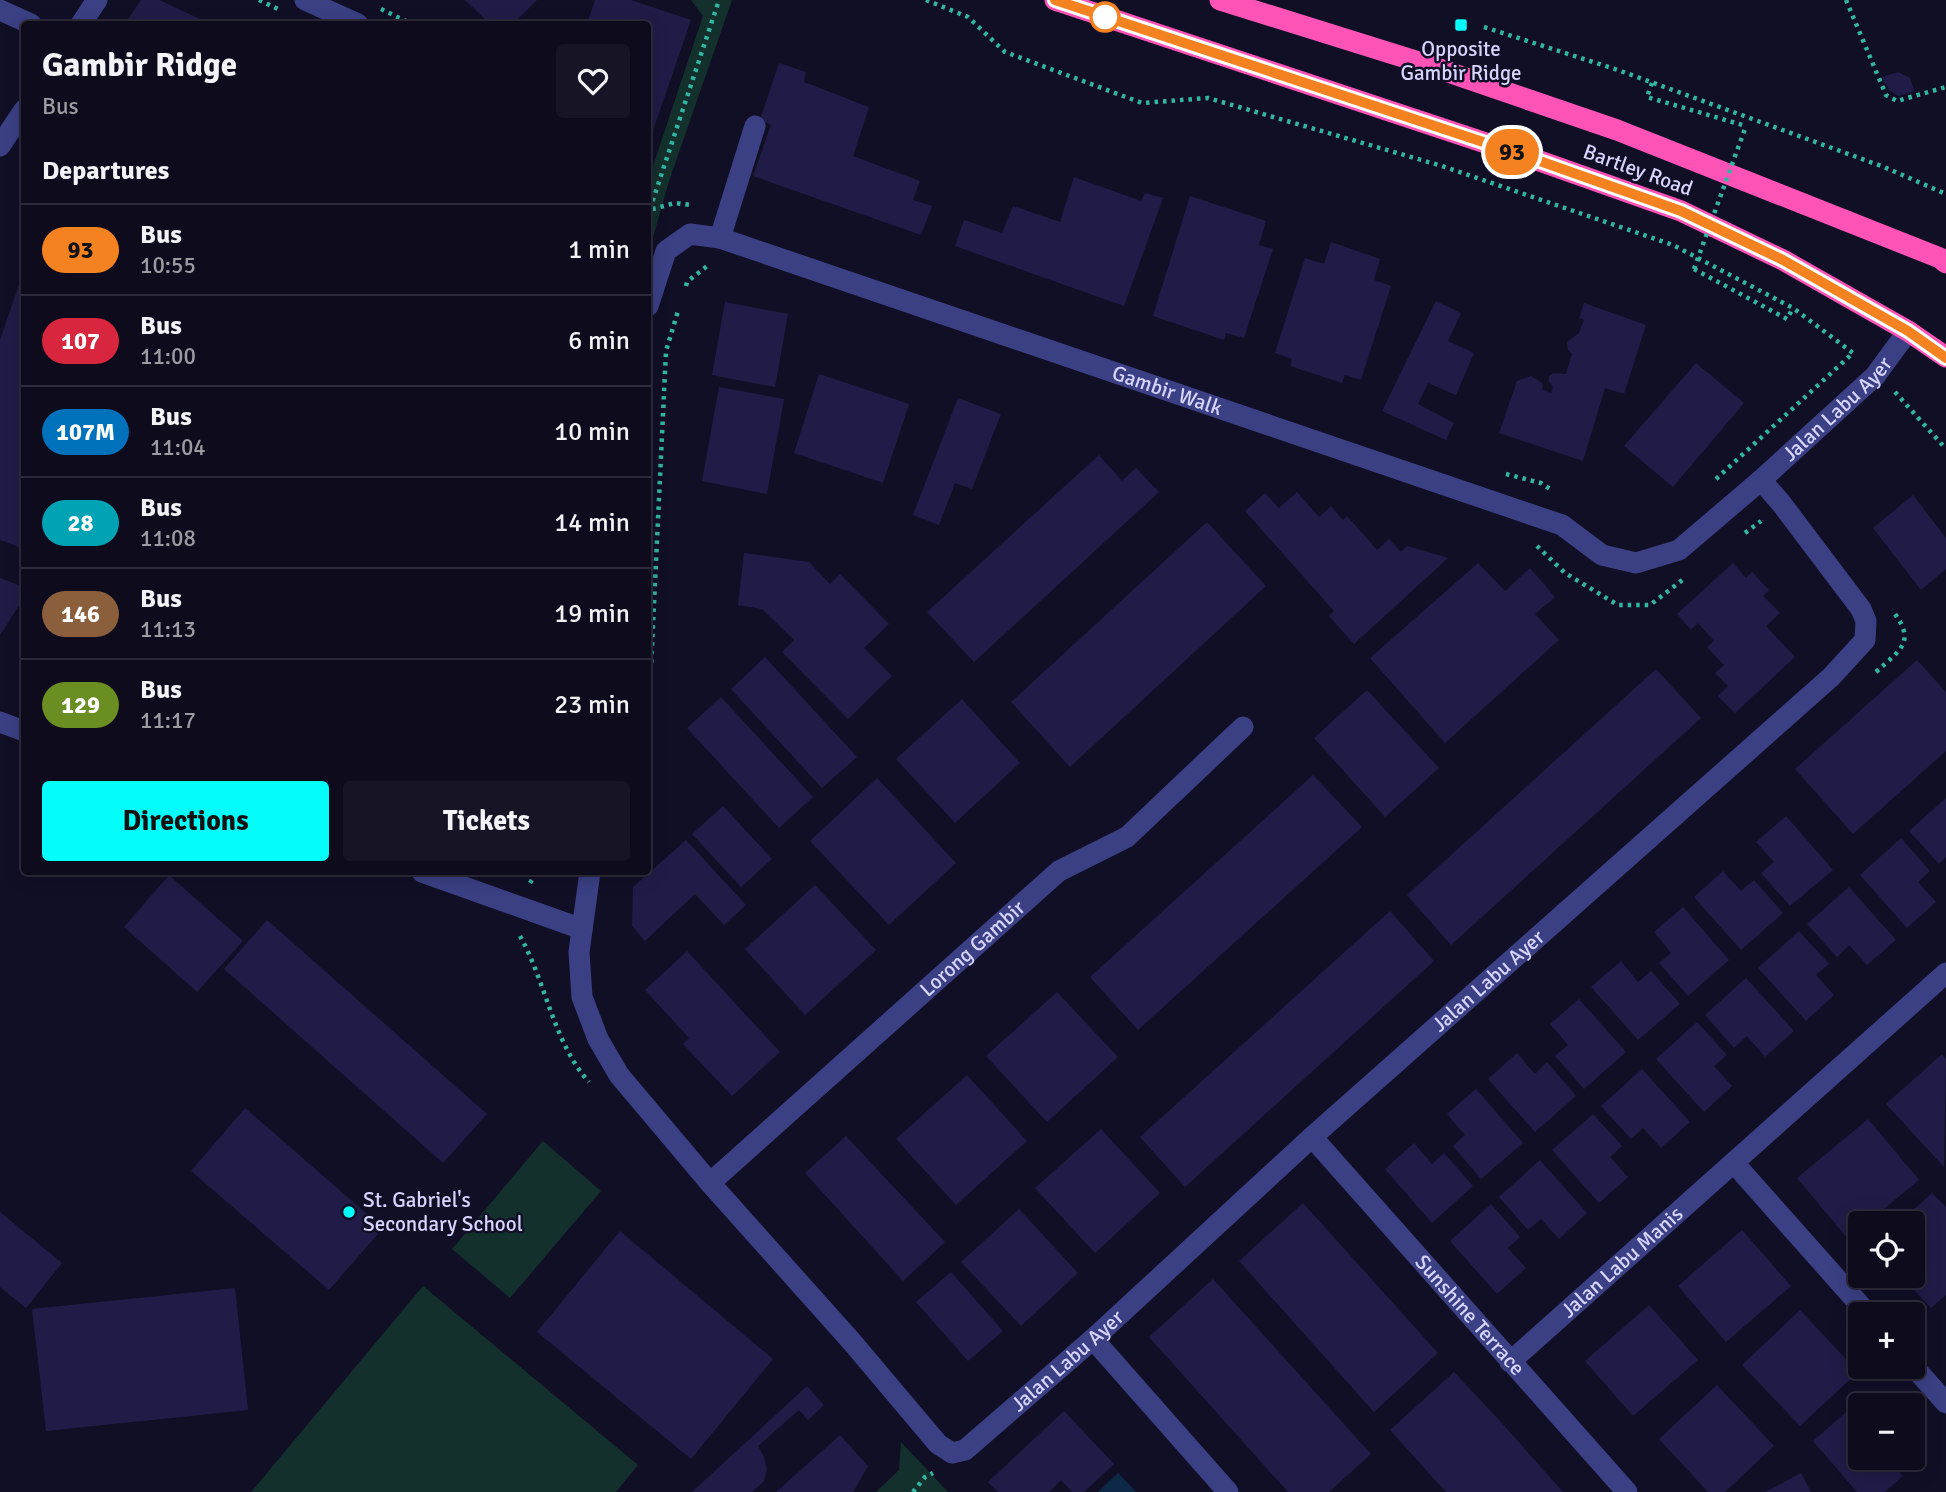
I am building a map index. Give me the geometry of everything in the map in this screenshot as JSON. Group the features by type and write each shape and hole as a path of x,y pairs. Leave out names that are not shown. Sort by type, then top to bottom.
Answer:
{"highway":[{"name":"Bartley Road","path":"1055,0 1534,159 1681,211 1783,260 1908,331 1945,356"},
{"name":"Bartley Road","path":"1220,0 1422,63 1617,130 1943,261"}],"street":[{"path":"83,21 97,0"},
{"path":"305,0 351,21"},
{"path":"0,10 24,21"},
{"path":"0,146 21,114"},
{"path":"720,238 755,126"},
{"name":"Gambir Walk","path":"651,297 666,251 690,234 720,238 1562,525 1602,555 1636,563"},
{"name":"Jalan Labu Ayer","path":"1636,563 1679,550 1875,376 1908,331"},
{"name":"Jalan Labu Ayer","path":"710,1183 852,1342 937,1444 952,1453 965,1450 1093,1339 1312,1138 1838,672 1865,640 1866,621 1861,609 1761,480"},
{"path":"0,722 21,730"},
{"name":"Lorong Gambir","path":"710,1183 1059,871 1127,837 1242,727"},
{"path":"430,875 582,929"},
{"path":"590,875 579,952 582,997 598,1039 619,1074 710,1183"},
{"name":"Jalan Labu Manis","path":"1510,1362 1946,973"},
{"name":"Sunshine Terrace","path":"1312,1138 1627,1492"},
{"path":"1734,1163 1856,1302"},
{"path":"1093,1339 1228,1492"},
{"path":"1925,1379 1946,1403"}],"path":[{"path":"651,204 719,0"},
{"path":"926,0 968,17 1005,52 1142,103 1208,98 1441,166 1673,245 1793,308 1853,353 1713,481"},
{"path":"1846,0 1886,95 1897,101 1946,87"},
{"path":"375,6 406,21"},
{"path":"1484,27 1652,83 1884,167 1946,194"},
{"path":"1652,83 1647,97 1746,126 1694,268 1787,319 1793,308"},
{"path":"651,212 675,203 728,212"},
{"path":"684,293 687,282 707,266 716,266"},
{"path":"651,667 666,351 680,305"},
{"path":"1894,391 1946,449"},
{"path":"1494,471 1541,483 1563,498"},
{"path":"1738,538 1781,503"},
{"path":"1760,522 1768,532"},
{"path":"1528,538 1565,573 1618,605 1650,605 1694,572"}],"green space":[{"path":"691,0 732,0 669,181 651,244 651,172 703,16"},
{"path":"543,1141 601,1191 510,1298 452,1249"},
{"path":"423,1286 638,1465 616,1492 251,1492"},
{"path":"901,1442 948,1492 876,1492 899,1470"}],"water":[{"path":"1118,1473 1136,1492 1098,1492"}],"building":[{"path":"141,0 159,0 204,21 127,21"},
{"path":"465,0 537,0 516,21 487,21"},
{"path":"595,0 631,0 691,20 651,136 651,21 588,21"},
{"path":"779,63 806,72 804,82 869,107 853,156 920,181 913,200 932,206 921,235 753,176 771,125 760,120"},
{"path":"1898,72 1910,78 1914,91 1899,96 1890,91 1882,77"},
{"path":"1074,177 1141,201 1145,193 1163,198 1124,306 955,246 964,220 1002,233 1013,206 1060,222"},
{"path":"1190,196 1266,221 1259,245 1273,249 1244,338 1226,333 1224,340 1153,316"},
{"path":"1331,242 1380,259 1374,280 1391,286 1361,380 1345,375 1342,383 1290,366 1292,359 1275,353 1305,258 1324,264"},
{"path":"21,279 21,548 0,540 0,340"},
{"path":"1436,301 1461,313 1448,341 1474,353 1456,395 1428,383 1418,404 1454,423 1446,440 1382,411"},
{"path":"725,302 788,314 775,387 712,375"},
{"path":"1584,303 1646,325 1624,394 1605,388 1583,461 1499,433 1517,381 1531,376 1542,383 1543,390 1551,393 1553,387 1549,376 1553,373 1566,374 1572,354 1568,350 1567,342 1579,333 1584,320 1579,318"},
{"path":"1696,363 1744,403 1673,487 1624,446"},
{"path":"819,374 909,404 883,483 794,453"},
{"path":"719,387 784,399 767,494 702,481"},
{"path":"958,398 1001,414 972,489 955,483 939,525 913,515"},
{"path":"1099,455 1122,481 1136,468 1159,492 974,662 927,612"},
{"path":"1297,492 1319,517 1331,506 1343,520 1347,516 1377,550 1389,539 1401,552 1407,546 1448,558 1354,644 1329,616 1334,611 1245,511 1265,493 1279,508"},
{"path":"1913,495 1946,538 1946,569 1921,590 1873,528"},
{"path":"1207,522 1266,586 1070,767 1011,702"},
{"path":"744,553 809,562 830,584 840,574 889,624 864,648 892,676 848,719 782,652 794,640 762,609 738,605"},
{"path":"1478,563 1505,591 1530,568 1555,597 1535,614 1559,640 1445,743 1370,658"},
{"path":"1733,563 1746,578 1752,572 1769,590 1763,596 1780,613 1766,626 1795,657 1735,713 1718,696 1728,686 1715,673 1724,665 1707,647 1714,641 1698,623 1691,630 1677,614"},
{"path":"0,578 21,586 21,603 0,635"},
{"path":"765,657 857,757 822,788 731,689"},
{"path":"1917,660 1946,692 1946,751 1853,834 1795,769"},
{"path":"1656,669 1701,718 1451,945 1407,895"},
{"path":"1367,690 1439,768 1385,817 1314,738"},
{"path":"721,697 813,797 779,828 687,728"},
{"path":"962,699 1020,763 955,823 896,759"},
{"path":"1313,775 1362,827 1138,1030 1090,977"},
{"path":"877,778 956,863 889,925 810,841"},
{"path":"1946,798 1946,857 1939,864 1909,831"},
{"path":"723,806 772,859 741,887 692,834"},
{"path":"1786,816 1833,870 1790,906 1761,873 1774,862 1756,842"},
{"path":"1901,838 1930,871 1918,882 1936,902 1907,928 1860,875"},
{"path":"686,840 746,905 724,925 695,894 645,941 632,926 633,887 647,875 651,875 651,871"},
{"path":"1723,871 1741,891 1754,880 1783,913 1741,950 1694,897"},
{"path":"169,875 243,941 197,992 124,927"},
{"path":"815,885 876,950 805,1015 745,949"},
{"path":"1849,887 1896,940 1867,965 1849,945 1837,957 1807,924"},
{"path":"1683,907 1729,960 1688,996 1659,963 1671,953 1654,932"},
{"path":"1390,911 1434,961 1185,1187 1140,1137"},
{"path":"267,920 487,1114 443,1163 224,969"},
{"path":"1799,931 1829,964 1816,975 1834,995 1806,1021 1758,968"},
{"path":"687,951 780,1052 732,1096 683,1044 689,1038 645,990"},
{"path":"1621,961 1638,982 1651,971 1680,1004 1638,1040 1591,987"},
{"path":"1746,978 1794,1031 1765,1057 1747,1036 1734,1048 1705,1015"},
{"path":"1057,992 1118,1057 1047,1122 986,1056"},
{"path":"1579,999 1626,1052 1584,1089 1555,1056 1568,1045 1550,1024"},
{"path":"1697,1022 1727,1055 1714,1066 1732,1086 1704,1112 1656,1059"},
{"path":"1517,1053 1535,1074 1547,1062 1576,1096 1535,1132 1488,1079"},
{"path":"1942,1054 1946,1059 1944,1167 1886,1104"},
{"path":"1642,1069 1690,1122 1661,1148 1643,1128 1631,1139 1601,1106"},
{"path":"967,1075 1027,1141 956,1205 896,1139"},
{"path":"1476,1089 1523,1143 1481,1179 1453,1146 1465,1135 1447,1114"},
{"path":"245,1108 383,1228 329,1290 191,1171"},
{"path":"1593,1114 1622,1146 1610,1157 1628,1177 1599,1203 1552,1150"},
{"path":"1868,1119 1919,1180 1882,1211 1848,1211 1848,1239 1797,1178"},
{"path":"1101,1129 1160,1193 1095,1253 1035,1188"},
{"path":"846,1136 945,1242 903,1281 805,1173"},
{"path":"1414,1143 1432,1164 1444,1153 1473,1186 1432,1223 1385,1169"},
{"path":"1540,1160 1587,1213 1559,1239 1541,1219 1528,1230 1499,1197"},
{"path":"1932,1193 1946,1207 1946,1295 1931,1308 1912,1288 1925,1288 1925,1211 1912,1211"},
{"path":"1303,1203 1438,1353 1374,1412 1239,1261"},
{"path":"1491,1204 1520,1237 1508,1248 1526,1268 1497,1294 1450,1241"},
{"path":"1019,1209 1078,1273 1021,1326 961,1262"},
{"path":"0,1212 62,1263 26,1308 0,1287"},
{"path":"1742,1230 1791,1286 1726,1342 1678,1286"},
{"path":"620,1231 773,1359 691,1459 537,1332"},
{"path":"951,1272 1003,1331 968,1361 916,1302"},
{"path":"1213,1279 1371,1454 1329,1492 1288,1492 1149,1337"},
{"path":"235,1288 248,1410 46,1431 32,1309"},
{"path":"1649,1305 1698,1360 1633,1416 1585,1361"},
{"path":"1800,1310 1848,1361 1848,1379 1850,1379 1800,1426 1742,1365"},
{"path":"1454,1372 1563,1492 1446,1492 1435,1480 1390,1430"},
{"path":"1717,1385 1774,1446 1725,1492 1708,1492 1659,1439"},
{"path":"807,1386 824,1405 808,1420 799,1410 758,1446 767,1469 764,1481 752,1492 692,1492"},
{"path":"1848,1410 1848,1470 1897,1470 1903,1476 1885,1492 1857,1492 1813,1441"},
{"path":"1064,1411 1114,1464 1084,1492 1072,1492 1061,1480 1049,1492 998,1492 988,1482"},
{"path":"840,1435 868,1466 853,1492 776,1492"},
{"path":"1801,1473 1811,1492 1765,1492"}],"bus line":[{"name":"93","path":"1055,0 1534,159 1681,211 1783,260 1908,331 1946,358"}],"place":[{"name":"Opposite Gambir Ridge","path":"1461,25"},
{"name":"St. Gabriel's Secondary School","path":"349,1212"}]}
